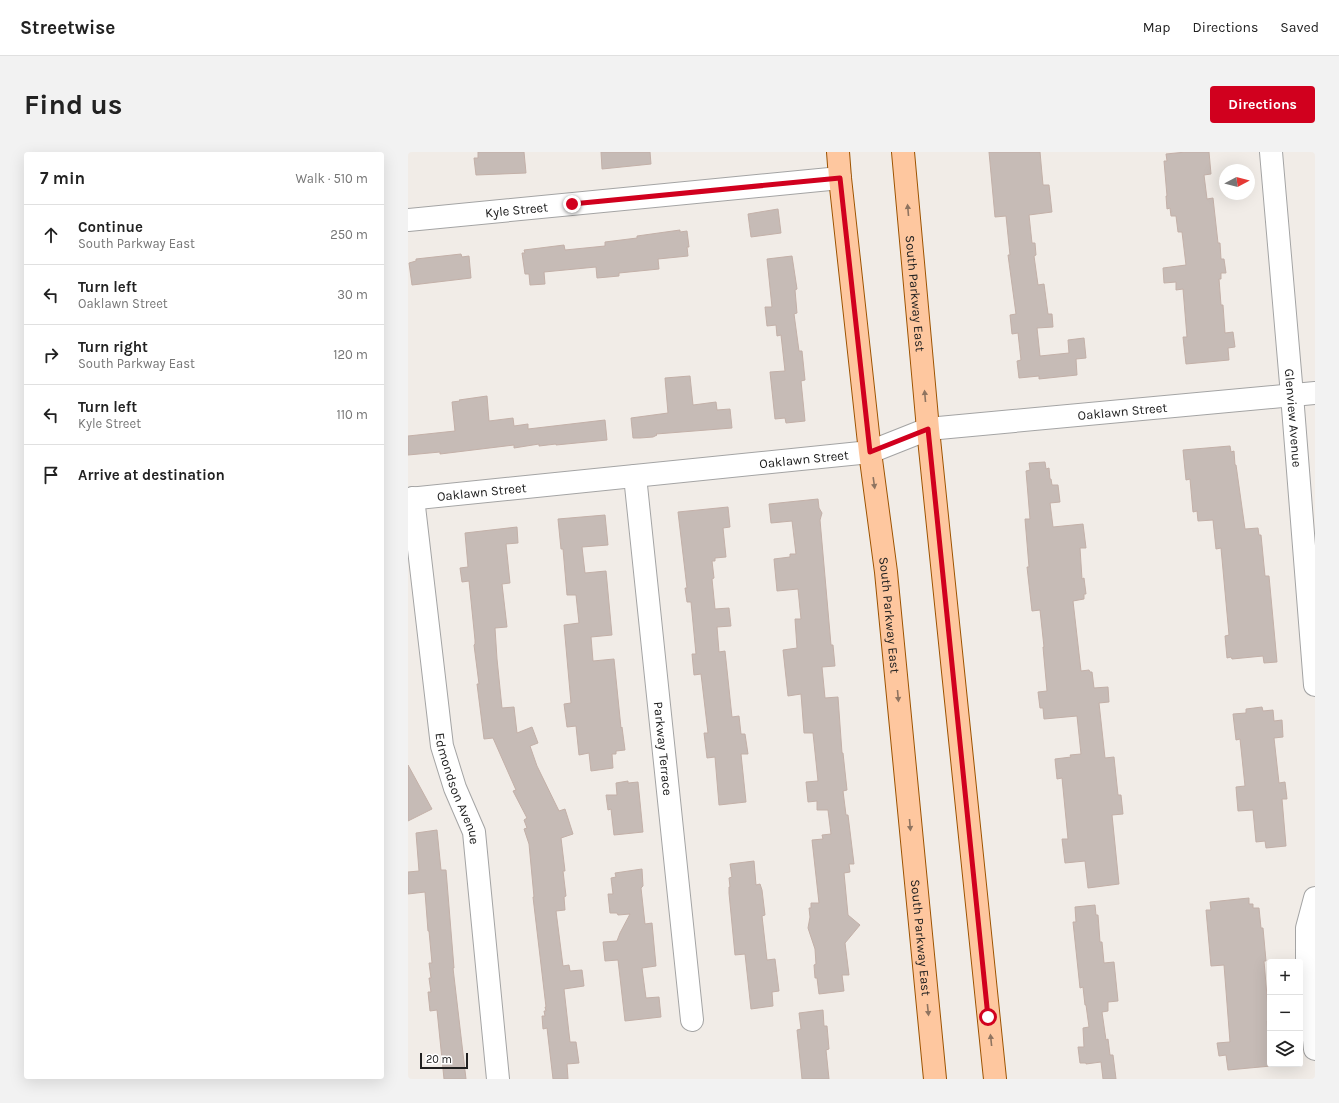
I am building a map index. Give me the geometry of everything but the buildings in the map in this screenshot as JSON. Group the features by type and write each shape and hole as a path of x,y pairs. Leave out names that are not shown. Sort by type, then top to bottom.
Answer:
{"main road":[{"name":"South Parkway East","path":"838,152 870,452 886,572 935,1079"},
{"name":"South Parkway East","path":"903,152 928,429 995,1079"}],"street":[{"name":"Glenview Avenue","path":"1271,152 1315,685"},
{"name":"Kyle Street","path":"408,220 840,178"},
{"name":"Oaklawn Street","path":"411,499 870,452 928,429 1315,393"},
{"name":"Parkway Terrace","path":"634,476 692,1020"},
{"name":"Edmondson Avenue","path":"411,499 442,746 455,788 474,832 498,1079"},
{"path":"1315,898 1307,928 1308,974 1315,1049"}],"route":[{"path":"572,204 840,178 870,452 928,429 988,1017"}]}
